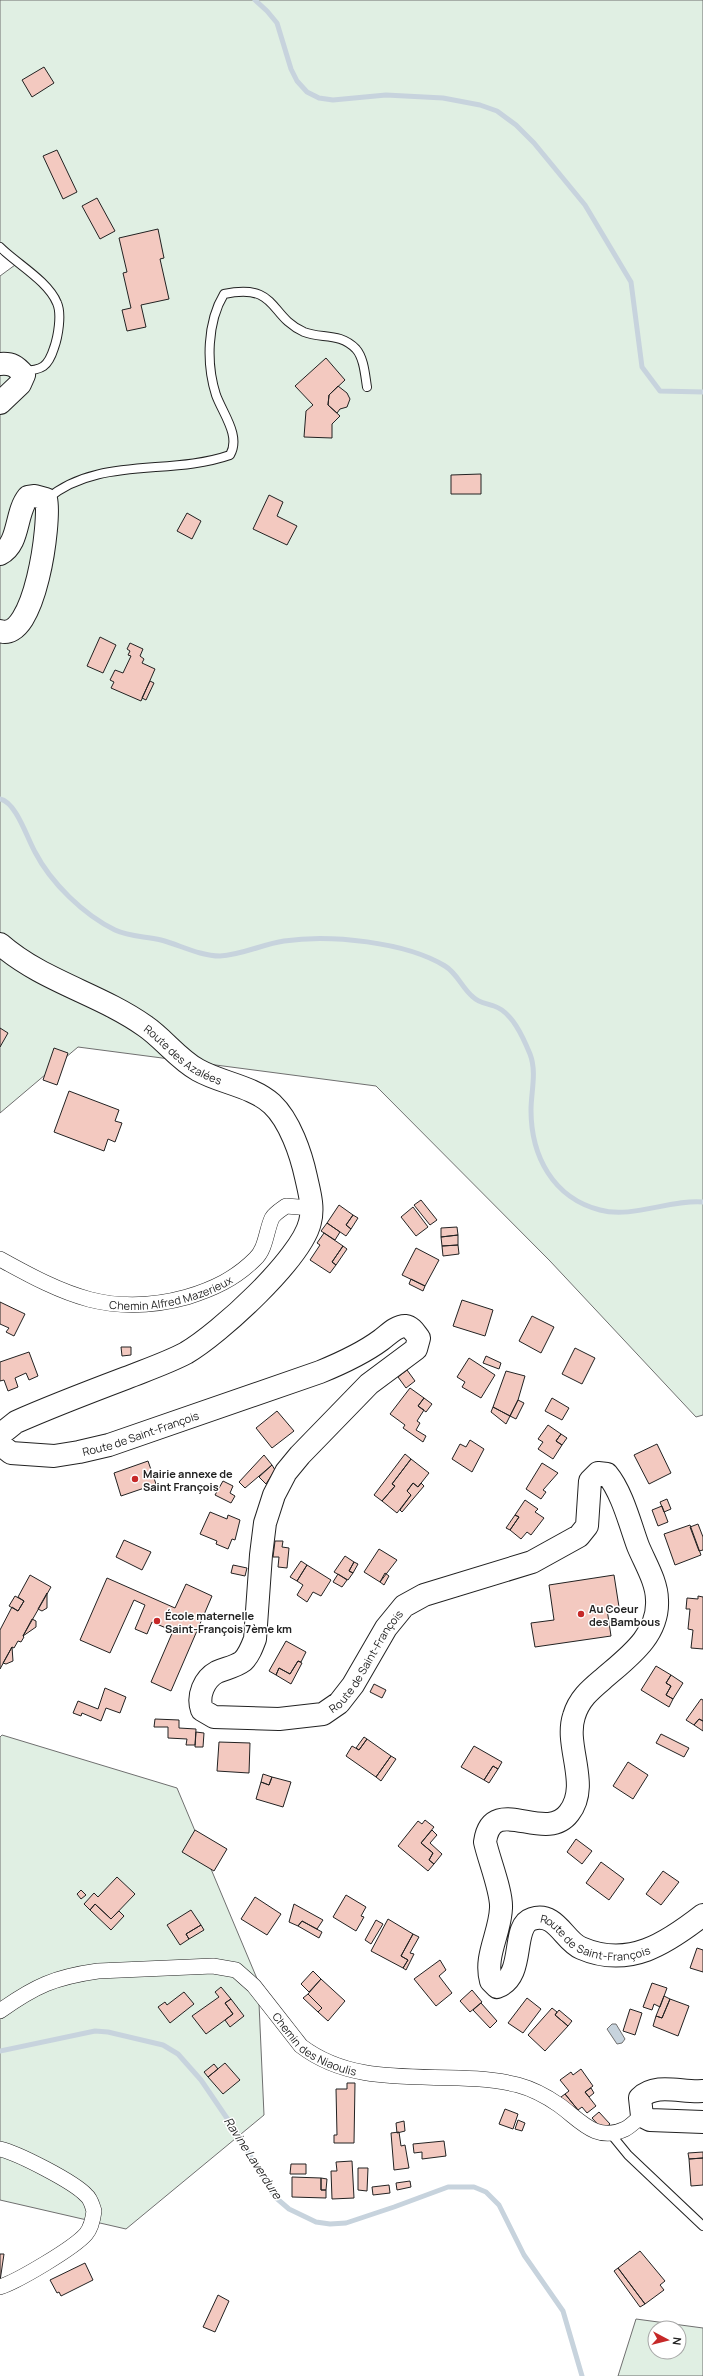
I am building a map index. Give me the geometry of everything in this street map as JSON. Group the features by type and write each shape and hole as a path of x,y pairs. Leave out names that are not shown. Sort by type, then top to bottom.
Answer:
{"main road":[{"path":"0,364 10,363 24,375 20,384 0,403"},
{"path":"0,554 7,550 10,544 22,504 28,497 35,496 46,499 48,515 38,582 29,609 17,628 4,632 0,631"},
{"name":"Route des Azalées","path":"0,944 26,963 145,1026 185,1061 201,1072 259,1096 271,1104 280,1114 292,1136 304,1170 312,1208"},
{"name":"Route de Saint-François","path":"312,1208 310,1222 303,1239 293,1256 274,1277 210,1336 186,1353 158,1366 16,1422 1,1434 0,1440 2,1448 11,1453 54,1456 109,1445 347,1362 398,1328 405,1326 412,1329 419,1338 416,1349 369,1384 286,1472 274,1495 265,1523 261,1555 255,1639 250,1652 243,1660 234,1666 216,1672 208,1680 200,1697 202,1710 214,1717 279,1719 323,1714 339,1703 353,1685 386,1628 404,1606 424,1594 532,1562 579,1536 587,1526 590,1481 598,1473 607,1474 619,1494 654,1583 658,1600 654,1622 647,1636 635,1651 587,1692 576,1708 571,1726 577,1781 577,1797 569,1814 561,1820 541,1825 503,1818 491,1824 486,1833 485,1842 501,1907 495,1942 488,1957 491,1981 498,1988 505,1985 510,1979 515,1966 522,1928 530,1919 538,1917 550,1920 580,1948 602,1955 623,1956 646,1951 673,1939 703,1915"},
{"path":"703,2091 690,2092 660,2088 648,2090 640,2098 642,2116 650,2120 703,2122"}],"street":[{"name":"Chemin Alfred Mazerieux","path":"0,1259 50,1286 96,1302 119,1306 170,1302 209,1291 238,1276 257,1258 267,1238 273,1216 286,1206 312,1208"},
{"name":"Chemin des Niaoulis","path":"0,2011 28,1991 44,1983 78,1974 98,1971 225,1966 246,1976 301,2046 325,2060 351,2070 406,2078 476,2078 518,2085 546,2097 591,2131 610,2133 626,2128 642,2116"},
{"path":"0,2149 17,2155 75,2186 86,2195 94,2212 87,2234 22,2277 0,2287"}],"lane":[{"path":"0,247 42,283 57,304 59,333 50,362 38,370 20,371"},
{"path":"46,499 64,486 92,475 202,463 230,455 234,448 233,436 216,395 210,358 212,323 217,306 224,294 250,291 273,303 284,317 305,333 346,340 357,350 363,364 366,387"},
{"path":"610,2133 628,2155 703,2226"}],"green space":[{"path":"0,0 703,0 703,1415 696,1417 550,1261 376,1086 78,1047 0,1113 0,276 15,265 0,253"},
{"path":"2,1735 177,1788 258,1981 264,2115 126,2229 0,2200 0,1737"},
{"path":"636,2319 647,2320 647,2360 687,2360 687,2326 703,2328 703,2376 618,2376"}],"shaded area":[{"path":"612,2024 616,2024 625,2039 622,2043 617,2044 607,2029"}],"building":[{"path":"44,67 54,83 32,97 22,80"},
{"path":"57,150 77,192 63,199 43,156"},
{"path":"97,198 115,231 100,239 82,206"},
{"path":"158,229 164,258 160,259 169,299 141,305 146,327 127,331 122,310 131,308 123,273 127,272 119,238"},
{"path":"326,358 345,380 329,395 328,405 340,416 332,424 332,438 304,437 306,411 313,405 295,386"},
{"path":"338,386 347,393 350,399 347,407 340,409 337,413 328,405 329,395"},
{"path":"481,474 481,494 451,494 451,475"},
{"path":"269,495 283,502 277,516 297,526 287,545 253,529"},
{"path":"187,513 201,521 192,539 177,531"},
{"path":"100,637 116,645 103,673 87,666"},
{"path":"130,643 143,649 140,656 144,659 142,663 155,669 141,701 111,688 114,682 110,680 115,670 123,673 131,656 128,655 130,651 127,649"},
{"path":"150,681 154,683 146,700 142,698"},
{"path":"0,1028 8,1033 0,1047"},
{"path":"54,1048 68,1053 57,1085 43,1080"},
{"path":"69,1091 119,1110 115,1121 122,1123 115,1142 108,1139 104,1151 54,1132"},
{"path":"421,1200 437,1220 430,1225 414,1205"},
{"path":"339,1205 353,1215 346,1225 351,1229 346,1236 327,1223"},
{"path":"413,1207 428,1227 416,1236 401,1217"},
{"path":"353,1215 358,1218 351,1229 346,1225"},
{"path":"327,1223 340,1232 335,1240 321,1231"},
{"path":"457,1227 458,1235 441,1237 441,1228"},
{"path":"324,1233 343,1246 332,1262 336,1265 330,1273 310,1260 320,1245 317,1243"},
{"path":"458,1235 458,1245 442,1246 441,1237"},
{"path":"458,1245 459,1254 443,1256 442,1246"},
{"path":"343,1246 347,1249 336,1265 332,1262"},
{"path":"416,1248 439,1260 425,1286 402,1275"},
{"path":"411,1279 425,1286 423,1291 409,1284"},
{"path":"462,1300 493,1310 485,1336 453,1326"},
{"path":"0,1302 25,1314 14,1336 6,1332 9,1328 0,1324"},
{"path":"532,1316 554,1327 541,1353 519,1341"},
{"path":"121,1347 131,1347 131,1355 122,1356"},
{"path":"575,1348 595,1358 582,1384 562,1374"},
{"path":"29,1352 38,1376 29,1380 26,1373 15,1378 18,1387 8,1391 4,1380 0,1381 0,1362"},
{"path":"486,1356 501,1363 499,1369 483,1363"},
{"path":"469,1358 495,1375 481,1398 462,1387 465,1382 457,1377"},
{"path":"407,1370 415,1381 406,1388 398,1377"},
{"path":"506,1371 525,1376 518,1400 510,1416 493,1407"},
{"path":"410,1388 424,1398 418,1406 424,1410 417,1421 420,1423 416,1430 426,1436 423,1442 403,1428 405,1425 390,1414"},
{"path":"424,1398 432,1404 426,1412 418,1406"},
{"path":"552,1398 569,1408 562,1420 545,1411"},
{"path":"518,1400 524,1403 516,1419 510,1416"},
{"path":"493,1407 510,1416 506,1424 491,1412"},
{"path":"277,1411 294,1431 272,1448 256,1428"},
{"path":"548,1425 561,1434 556,1441 562,1445 553,1459 538,1449 543,1442 538,1439"},
{"path":"561,1434 567,1438 562,1445 556,1441"},
{"path":"470,1440 484,1449 472,1472 452,1459 460,1444 466,1447"},
{"path":"657,1444 671,1473 649,1484 634,1455"},
{"path":"405,1454 411,1459 392,1484 395,1486 382,1501 374,1495"},
{"path":"264,1455 272,1465 245,1488 239,1482"},
{"path":"411,1459 429,1473 418,1487 413,1483 407,1491 411,1495 397,1513 382,1501 395,1486 392,1484"},
{"name":"Mairie annexe de Saint François","path":"148,1461 156,1484 121,1496 114,1473"},
{"path":"542,1463 558,1473 543,1490 546,1492 541,1499 526,1489"},
{"path":"272,1465 275,1470 266,1484 259,1477"},
{"path":"223,1481 233,1486 230,1493 235,1496 231,1503 215,1495"},
{"path":"413,1483 418,1487 421,1483 424,1486 402,1512 400,1510 411,1495 407,1491"},
{"path":"667,1499 671,1509 664,1512 660,1502"},
{"path":"525,1500 538,1509 535,1512 544,1518 531,1535 527,1532 521,1539 510,1530 519,1517 515,1515"},
{"path":"662,1506 668,1522 658,1526 652,1510"},
{"path":"210,1512 227,1519 228,1515 240,1520 235,1540 232,1539 228,1549 216,1544 217,1541 200,1534"},
{"path":"515,1515 519,1517 510,1530 506,1528"},
{"path":"698,1524 703,1537 703,1550 699,1551 690,1527"},
{"path":"690,1525 701,1555 675,1565 664,1534"},
{"path":"124,1540 151,1552 142,1570 116,1557"},
{"path":"275,1541 283,1541 282,1547 289,1548 287,1568 278,1567 279,1557 273,1557"},
{"path":"379,1549 397,1560 380,1582 364,1572"},
{"path":"345,1556 354,1562 349,1571 353,1573 348,1580 334,1572"},
{"path":"301,1561 307,1565 297,1581 290,1577"},
{"path":"354,1562 358,1564 353,1573 349,1571"},
{"path":"233,1565 247,1568 245,1576 231,1573"},
{"path":"307,1565 331,1580 321,1596 313,1592 307,1602 297,1595 303,1585 297,1581"},
{"path":"385,1573 389,1576 384,1585 380,1582"},
{"path":"338,1574 347,1580 342,1587 333,1582"},
{"path":"30,1575 51,1587 21,1642 18,1641 14,1648 12,1647 0,1669 0,1630 12,1607 18,1611 24,1601 18,1597"},
{"name":"Au Coeur des Bambous","path":"614,1575 619,1607 607,1609 611,1636 535,1647 531,1623 554,1620 549,1585"},
{"path":"107,1578 175,1608 186,1584 212,1596 171,1691 151,1682 173,1631 152,1622 147,1634 135,1629 145,1605 134,1600 110,1653 80,1640"},
{"path":"47,1593 47,1608 42,1611 38,1609"},
{"path":"15,1596 24,1601 18,1611 9,1606"},
{"path":"698,1596 703,1597 703,1649 691,1648 693,1630 688,1629 690,1609 686,1609 687,1598 698,1599"},
{"path":"32,1619 36,1621 36,1627 23,1636"},
{"path":"286,1641 306,1652 301,1662 298,1661 290,1674 279,1668 276,1675 269,1671"},
{"path":"12,1647 13,1661 6,1664 3,1663"},
{"path":"298,1661 302,1663 291,1684 276,1675 279,1668 290,1674"},
{"path":"656,1666 671,1675 666,1683 671,1686 666,1695 673,1699 669,1707 641,1690"},
{"path":"671,1675 683,1683 673,1699 666,1695 671,1686 666,1683"},
{"path":"374,1684 386,1690 382,1698 370,1692"},
{"path":"105,1688 126,1697 120,1713 106,1708 101,1721 82,1713 81,1716 73,1713 78,1701 98,1709"},
{"path":"701,1699 703,1700 703,1721 699,1719 694,1725 686,1720"},
{"path":"155,1719 179,1720 179,1728 196,1729 195,1745 186,1745 187,1739 168,1738 168,1727 154,1727"},
{"path":"699,1719 703,1721 703,1731 694,1725"},
{"path":"196,1732 204,1733 203,1747 195,1747"},
{"path":"661,1734 689,1748 684,1757 656,1743"},
{"path":"364,1737 367,1739 359,1750 356,1748"},
{"path":"367,1739 391,1756 376,1777 346,1756 352,1746 359,1750"},
{"path":"219,1742 250,1743 249,1773 217,1771"},
{"path":"474,1746 502,1762 498,1769 493,1766 484,1780 461,1767"},
{"path":"391,1756 396,1759 381,1781 376,1777"},
{"path":"628,1762 648,1775 633,1799 613,1786"},
{"path":"493,1766 498,1769 489,1783 484,1780"},
{"path":"263,1774 272,1777 269,1785 261,1782"},
{"path":"272,1777 291,1782 283,1807 256,1799 261,1782 269,1785"},
{"path":"425,1820 434,1827 421,1843 433,1853 429,1860 434,1864 428,1871 398,1846 418,1821 422,1824"},
{"path":"195,1830 227,1849 214,1871 182,1852"},
{"path":"432,1830 437,1835 430,1843 442,1854 434,1864 429,1860 433,1853 421,1843"},
{"path":"576,1839 592,1851 582,1864 567,1852"},
{"path":"601,1862 624,1879 609,1900 586,1883"},
{"path":"663,1871 679,1882 661,1905 646,1894"},
{"path":"117,1877 135,1894 111,1919 95,1904 90,1910 84,1904 94,1893 98,1897"},
{"path":"81,1890 86,1895 81,1899 77,1894"},
{"path":"346,1895 366,1907 361,1916 364,1917 356,1931 333,1917"},
{"path":"255,1897 281,1914 267,1935 241,1919"},
{"path":"95,1904 111,1919 119,1911 124,1916 111,1930 90,1910"},
{"path":"294,1904 323,1920 317,1929 302,1921 298,1926 289,1922"},
{"path":"191,1910 201,1925 186,1934 189,1939 180,1945 167,1925"},
{"path":"388,1919 413,1934 401,1956 408,1960 403,1968 371,1951"},
{"path":"376,1920 383,1924 371,1944 365,1940"},
{"path":"302,1921 322,1932 319,1938 298,1926"},
{"path":"201,1925 204,1930 189,1939 186,1934"},
{"path":"413,1934 419,1937 410,1953 414,1954 406,1970 403,1968 408,1960 401,1956"},
{"path":"697,1948 703,1950 703,1972 690,1968"},
{"path":"440,1960 446,1970 439,1976 452,1993 436,2006 414,1979"},
{"path":"313,1971 321,1979 309,1992 301,1984"},
{"path":"321,1979 345,2001 328,2021 318,2012 322,2008 308,1994"},
{"path":"652,1983 667,1988 660,2007 654,2004 652,2010 643,2007"},
{"path":"221,1987 231,1999 225,2003 233,2014 206,2034 192,2016 219,1997 215,1992"},
{"path":"472,1990 482,2002 470,2012 460,2001"},
{"path":"184,1992 194,2004 170,2023 158,2007 165,2002 167,2005"},
{"path":"308,1994 322,2008 318,2012 303,1998"},
{"path":"664,1996 670,1999 662,2018 656,2016"},
{"path":"527,1998 541,2009 523,2033 508,2023"},
{"path":"231,1999 244,2016 230,2027 225,2020 233,2014 225,2003"},
{"path":"670,1999 689,2006 678,2036 653,2026 656,2016 662,2018"},
{"path":"481,2003 497,2021 490,2028 473,2010"},
{"path":"552,2008 557,2012 555,2015 568,2026 545,2051 528,2035"},
{"path":"630,2009 642,2013 635,2035 623,2031"},
{"path":"559,2010 572,2021 568,2026 555,2015"},
{"path":"225,2063 240,2080 223,2094 208,2077"},
{"path":"214,2064 218,2069 208,2077 204,2072"},
{"path":"581,2069 593,2086 585,2092 596,2106 587,2113 582,2107 578,2110 565,2094 569,2091 560,2080 571,2072 573,2075"},
{"path":"347,2083 355,2083 354,2143 334,2143 334,2135 337,2135 336,2089 347,2089"},
{"path":"591,2088 594,2093 589,2097 585,2092"},
{"path":"565,2094 578,2110 576,2112 561,2097"},
{"path":"505,2109 518,2114 513,2129 499,2124"},
{"path":"599,2112 610,2124 603,2130 592,2118"},
{"path":"518,2120 525,2123 522,2131 515,2129"},
{"path":"404,2121 405,2131 397,2133 396,2123"},
{"path":"399,2132 401,2146 405,2145 409,2168 394,2170 391,2133"},
{"path":"444,2141 446,2156 422,2159 422,2152 414,2153 413,2144"},
{"path":"703,2152 703,2158 689,2159 688,2153"},
{"path":"703,2158 703,2185 691,2186 689,2159"},
{"path":"352,2161 354,2198 332,2199 331,2171 337,2171 336,2162"},
{"path":"291,2164 306,2164 306,2174 290,2174"},
{"path":"358,2168 368,2168 367,2191 358,2190"},
{"path":"292,2177 321,2178 321,2190 326,2190 326,2198 292,2197"},
{"path":"321,2178 327,2179 326,2190 321,2190"},
{"path":"410,2181 411,2187 397,2190 396,2183"},
{"path":"389,2185 390,2193 373,2195 372,2187"},
{"path":"640,2251 665,2281 660,2285 664,2290 645,2304 618,2268"},
{"path":"0,2254 4,2254 0,2281"},
{"path":"85,2263 93,2280 61,2296 59,2292 57,2293 50,2280"},
{"path":"618,2268 645,2304 640,2307 614,2271"},
{"path":"218,2295 229,2301 215,2332 203,2327"}],"waterway":[{"path":"255,0 277,23 291,69 297,81 307,92 319,98 333,100 386,95 443,98 480,105 497,111 516,125 534,143 585,205 631,282 642,367 660,391 703,392"},
{"path":"0,799 6,802 16,813 42,864 59,886 80,907 103,924 115,930 132,935 161,940 213,956 236,954 268,944 303,939 367,942 410,951 445,966 453,973 475,999 494,1006 506,1014 516,1026 524,1040 530,1054 533,1068 531,1110 535,1143 540,1159 548,1173 569,1196 600,1210 612,1212 638,1211 678,1203 703,1202"},
{"name":"Ravine Laverdure","path":"0,2051 95,2031 108,2032 163,2045 178,2054 201,2080 235,2130 275,2197 289,2209 316,2222 330,2224 346,2223 448,2187 474,2187 486,2192 499,2205 524,2255 563,2311 582,2376"}],"place":[{"name":"Mairie annexe de Saint François","path":"135,1479"},
{"name":"Au Coeur des Bambous","path":"581,1614"},
{"name":"École maternelle Saint-François 7ème km","path":"157,1621"}]}
